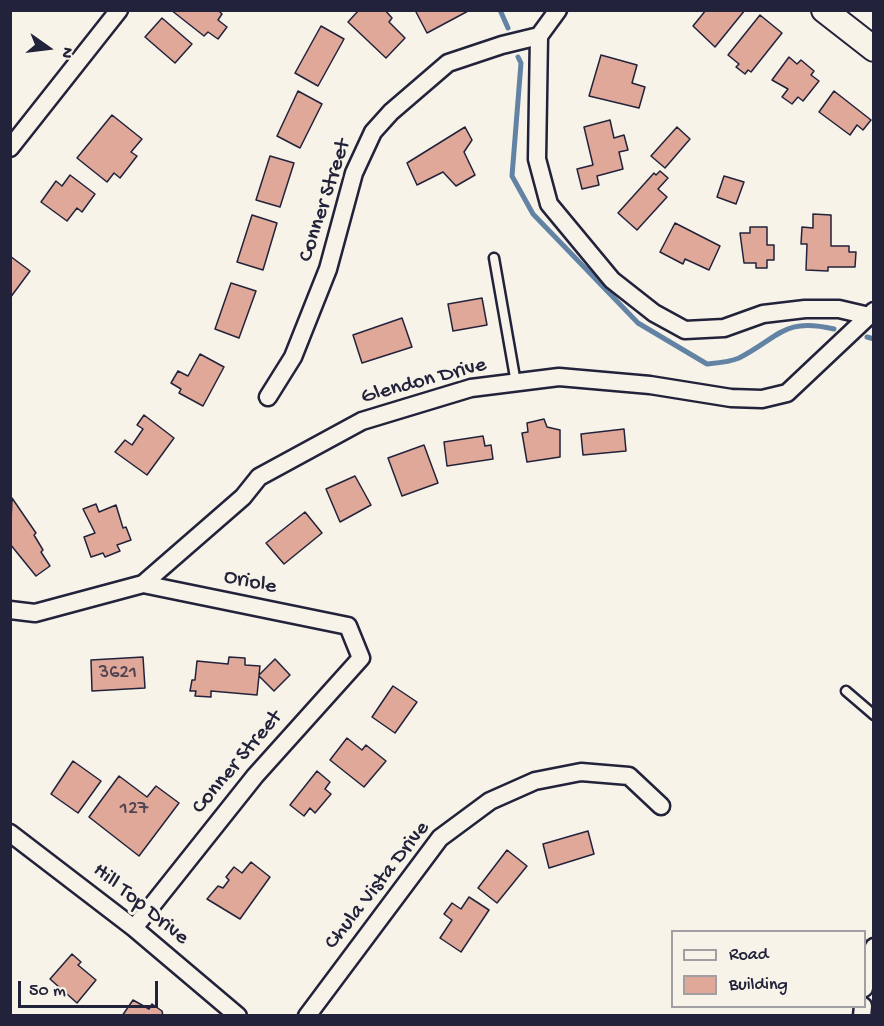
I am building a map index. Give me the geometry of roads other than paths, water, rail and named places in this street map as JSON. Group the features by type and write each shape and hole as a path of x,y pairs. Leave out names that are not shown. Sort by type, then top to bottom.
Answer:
{"main road":[{"path":"824,10 873,50"}],"street":[{"path":"10,148 119,10"},
{"path":"558,10 539,36 537,159 549,204 612,280 654,313 685,330 724,328 763,314 805,309 839,309 871,313"},
{"name":"Conner Street","path":"268,397 293,357 328,269 354,173 373,132 391,112 448,63 502,45 539,36"},
{"name":"Glendon Drive","path":"10,610 35,613 143,584 243,497 259,477 362,422 471,388 559,377 650,385 731,398 762,399 787,393 871,313"},
{"name":"Oriole","path":"143,584 348,626"},
{"name":"Conner Street","path":"134,928 255,776 361,658 348,626"},
{"name":"Chula Vista Drive","path":"307,1016 440,838 490,801 535,781 581,772 629,776 660,806"},
{"name":"Hill Top Drive","path":"10,833 134,928 238,1016"},
{"path":"866,967 873,946"}],"lane":[{"path":"494,258 516,383"},
{"path":"846,691 873,715"}],"waterway":[{"path":"500,10 508,28"},
{"path":"518,57 521,63 512,176 533,214 638,323 707,364 739,358 792,327 817,326 834,329"},
{"path":"867,337 874,339"}]}
